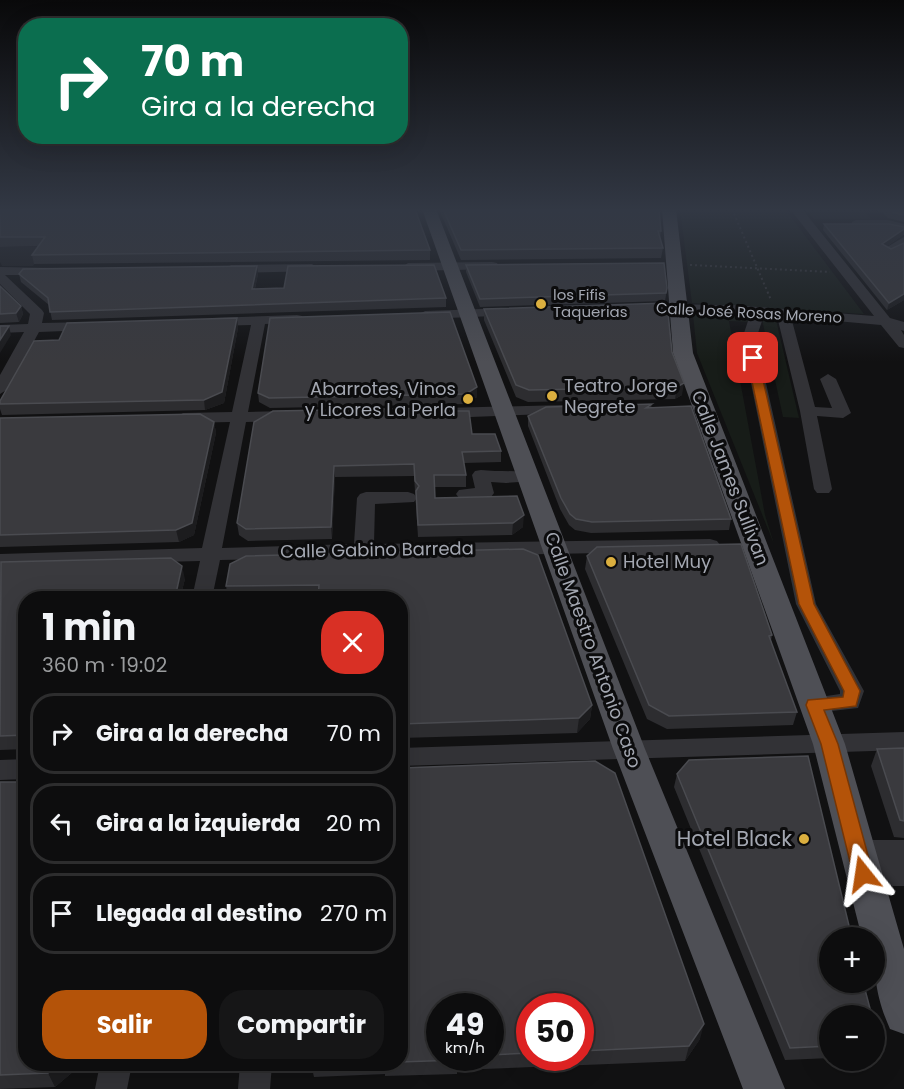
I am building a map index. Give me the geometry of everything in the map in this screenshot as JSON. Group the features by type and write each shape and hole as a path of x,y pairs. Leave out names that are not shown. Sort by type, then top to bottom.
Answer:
{"main road":[{"name":"Calle Maestro Antonio Caso","path":"449,260 629,748 764,1089"},
{"name":"Calle James Sullivan","path":"667,260 683,353 697,406 755,545 829,744 860,863 904,1015"}],"street":[{"path":"839,260 904,344"},
{"path":"390,267 509,266"},
{"path":"213,270 270,275 331,268"},
{"path":"0,271 59,271"},
{"path":"0,277 37,313 34,328 0,389"},
{"name":"Calle José Rosas Moreno","path":"630,308 677,307 753,311 886,321 904,327"},
{"path":"408,315 525,311"},
{"name":"Calle James Sullivan","path":"753,311 756,318 749,339 806,604 852,691 850,702 814,705"},
{"path":"886,321 904,311"},
{"path":"780,313 808,411 823,489"},
{"path":"200,322 316,318"},
{"path":"203,591 259,320"},
{"path":"0,329 105,326"},
{"path":"808,411 843,413 828,379"},
{"path":"430,413 585,409"},
{"path":"168,419 299,416"},
{"path":"465,494 485,493 481,475 506,478 526,472"},
{"path":"364,550 366,498 408,498"},
{"name":"Calle Gabino Barreda","path":"0,560 555,546 755,545"},
{"path":"408,757 904,741"},
{"path":"0,770 18,769"},
{"path":"860,863 904,851"},
{"path":"860,863 904,874"},
{"path":"111,1089 115,1071"},
{"path":"254,1089 255,1071"}],"path":[{"path":"755,260 780,313"},
{"path":"667,264 848,273"}],"shaded area":[{"path":"0,260 38,260 33,266 2,266"},
{"path":"686,260 823,260 864,314 692,303"},
{"path":"693,315 750,317 751,322 729,321 765,515 774,544 697,353"},
{"path":"762,319 776,320 799,418 783,417"}],"building":[{"path":"853,260 904,260 904,294 889,303"},
{"path":"664,263 666,293 480,299 466,265"},
{"path":"434,265 446,298 50,312 48,298 19,274 23,269 257,266 252,289 284,288 288,266"},
{"path":"0,286 21,306 16,313 0,314"},
{"path":"667,303 672,352 684,383 677,387 529,390 516,385 484,309"},
{"path":"450,312 477,387 466,394 269,398 258,393 270,318"},
{"path":"237,318 222,392 204,400 0,404 34,341 59,340 67,323"},
{"path":"0,326 9,326 0,340"},
{"path":"652,404 646,408 691,406 731,519 592,522 576,519 570,514 561,498 528,416 546,407"},
{"path":"442,408 436,411 469,411 472,434 495,434 501,451 462,452 466,475 434,475 435,498 517,496 524,515 513,523 418,525 416,491 419,486 415,481 414,464 334,466 331,527 246,529 237,523 254,422 273,411"},
{"path":"200,414 214,422 192,523 176,530 0,535 0,418"},
{"path":"741,544 772,635 769,636 797,712 669,716 649,705 587,556 597,547"},
{"path":"523,549 538,555 592,705 579,718 408,724 408,591 319,591 319,585 226,586 230,564 246,556"},
{"path":"171,558 182,566 177,591 18,591 18,735 0,736 1,562"},
{"path":"904,748 904,821 900,820 877,749"},
{"path":"808,756 849,927 819,927 819,993 866,993 869,1005 819,1005 819,1047 790,1048 677,774 689,760"},
{"path":"595,761 615,773 704,1024 689,1046 594,1050 594,993 516,993 516,1054 504,1054 504,993 426,993 426,1061 408,1062 408,768"},
{"path":"0,782 18,782 18,1071 51,1071 48,1073 0,1075"}],"place":[{"name":"los Fifis Taquerias","path":"541,304"},
{"name":"Teatro Jorge Negrete","path":"552,396"},
{"name":"Abarrotes, Vinos y Licores La Perla","path":"468,399"},
{"name":"Hotel Muy","path":"611,562"},
{"name":"Hotel Black","path":"804,839"}],"route":[{"path":"753,358 806,604 852,691 850,702 814,705 829,744 863,874"}]}
